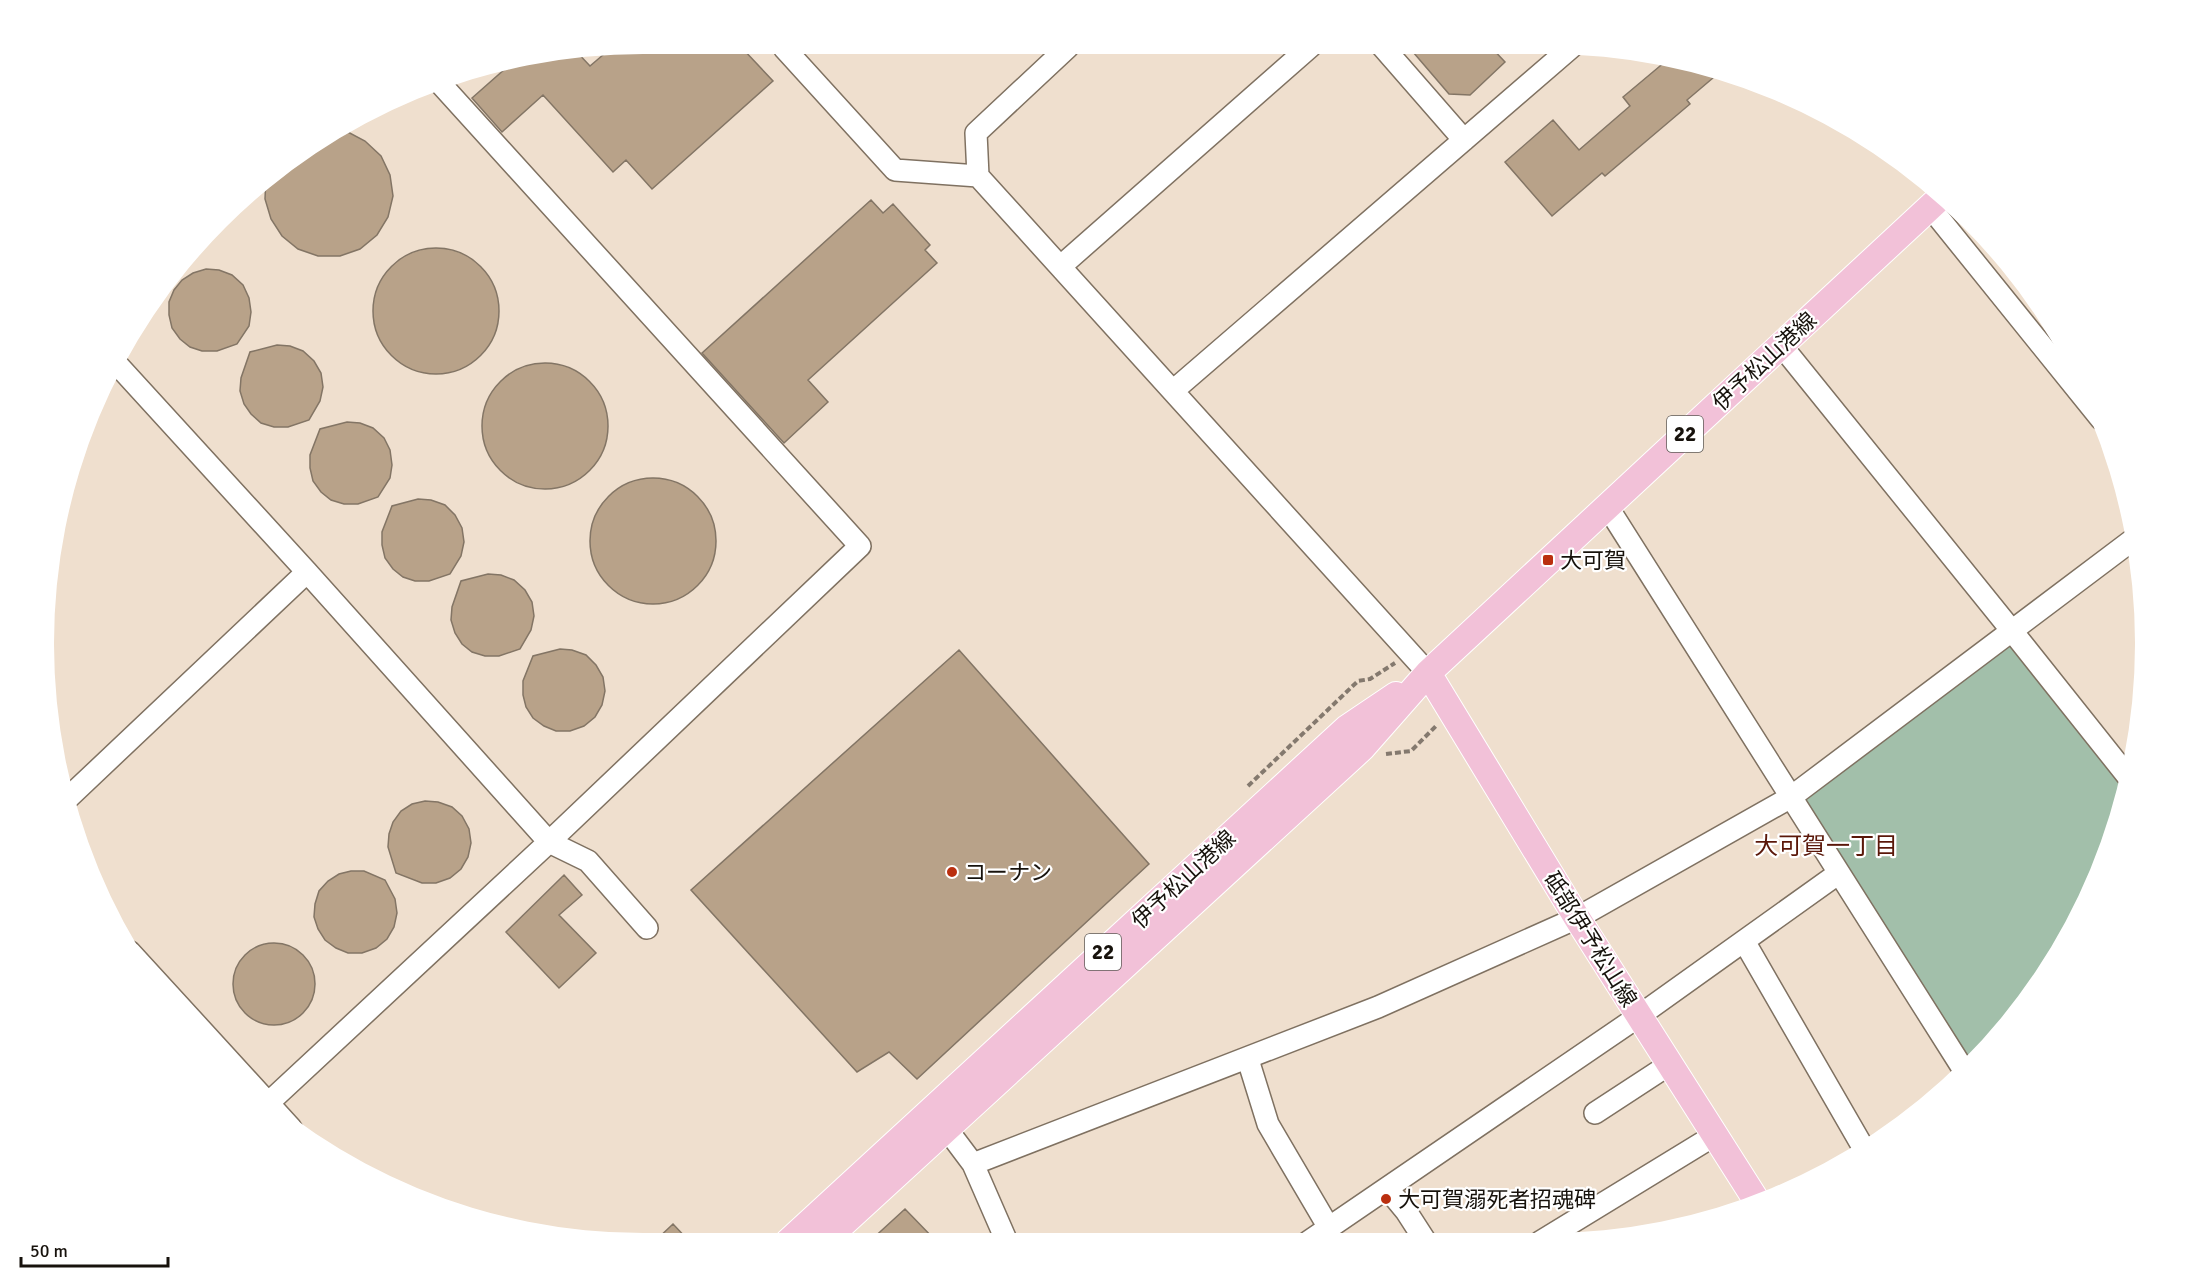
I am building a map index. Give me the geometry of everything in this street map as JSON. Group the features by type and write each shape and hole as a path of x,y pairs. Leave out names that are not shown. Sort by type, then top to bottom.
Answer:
{"main road":[{"name":"伊予松山港線","path":"833,1233 1362,748 1428,673 1936,202"},
{"name":"伊予松山港線","path":"798,1233 1347,729 1428,673"},
{"name":"砥部伊予松山線","path":"1428,673 1577,918 1753,1195"}],"street":[{"path":"789,54 895,170 978,176"},
{"path":"1061,54 976,133 978,176 1428,673"},
{"path":"1061,266 1302,54"},
{"path":"1389,54 1464,140"},
{"path":"1174,390 1563,54"},
{"path":"271,1100 549,842 860,546 445,89"},
{"path":"1936,202 2075,384"},
{"path":"1780,345 2122,769"},
{"path":"122,370 549,842 588,861 646,928"},
{"path":"1607,506 1959,1063"},
{"path":"973,1164 1250,1058 1378,1006 1577,918 1791,797 2127,544"},
{"path":"73,793 307,572"},
{"path":"1322,1233 1639,1016 1839,873"},
{"path":"1744,941 1860,1142"},
{"path":"190,1020 214,1047"},
{"path":"1250,1058 1250,1066 1268,1124 1329,1228"},
{"path":"1595,1113 1670,1064"},
{"path":"946,1128 973,1164 1003,1233"},
{"path":"1555,1233 1715,1135"},
{"path":"1387,1188 1420,1233"}],"green space":[{"path":"2010,640 2119,778 2104,833 2090,869 2056,938 2036,971 2013,1002 1963,1059 1798,799"}],"building":[{"path":"748,54 773,81 652,189 626,160 613,172 543,95 502,132 472,98 502,71 582,57 590,66 605,55"},
{"path":"1415,54 1497,54 1505,62 1470,95 1449,94"},
{"path":"1661,65 1713,78 1687,100 1690,104 1605,176 1602,173 1552,216 1505,162 1553,120 1579,150 1630,106 1623,97"},
{"path":"349,133 365,141 381,156 390,175 393,196 388,217 377,235 360,249 340,256 318,256 298,249 282,236 271,219 265,199 265,192 285,176 316,153"},
{"path":"871,200 883,213 893,204 930,245 925,250 937,263 808,380 828,402 784,443 702,353"},
{"path":"436,248 460,252 481,266 495,287 499,311 495,335 481,356 460,370 436,374 412,370 391,356 377,335 373,311 377,287 391,266 412,252"},
{"path":"206,269 219,270 232,275 243,285 249,298 251,312 249,326 237,344 217,351 202,351 190,347 172,328 169,315 169,302 174,290 182,280"},
{"path":"277,345 290,346 303,351 314,361 321,373 323,387 320,401 309,420 288,427 274,427 261,423 244,404 240,391 241,378 250,352"},
{"path":"545,363 569,367 590,381 604,402 608,426 604,450 590,471 569,485 545,489 521,485 500,471 486,450 482,426 486,402 500,381 521,367"},
{"path":"347,422 360,423 373,428 384,438 390,450 392,465 390,478 378,497 358,504 344,504 331,500 313,481 310,468 310,455 320,429"},
{"path":"653,478 677,482 698,496 712,517 716,541 712,565 698,586 677,600 653,604 629,600 608,586 594,565 590,541 594,517 608,496 629,482"},
{"path":"418,499 431,500 445,505 455,515 462,528 464,542 461,556 450,574 429,581 415,581 403,577 385,558 382,545 382,532 392,506"},
{"path":"488,574 501,575 514,580 525,590 532,602 534,616 531,630 520,649 499,656 485,656 472,652 462,644 451,620 452,607 461,581"},
{"path":"560,649 586,655 603,677 605,691 602,705 595,717 584,726 570,731 556,731 533,718 526,707 523,695 523,681 533,656"},
{"name":"コーナン","path":"959,650 1149,864 917,1079 889,1052 857,1072 691,890"},
{"path":"425,801 438,802 452,807 462,816 469,829 471,843 468,857 461,869 450,878 436,883 422,883 396,873 388,847 393,822 401,811 412,804"},
{"path":"364,871 385,880 395,899 397,913 394,927 387,939 376,948 362,953 348,953 325,940 314,917 319,891 339,874"},
{"path":"564,875 582,895 559,915 596,953 559,988 506,932"},
{"path":"274,943 290,946 303,955 312,968 315,984 312,1000 303,1013 290,1022 274,1025 258,1022 245,1013 236,1000 233,984 236,968 245,955 258,946"},
{"path":"905,1209 928,1233 879,1233"},
{"path":"673,1224 682,1233 664,1233"}],"place":[{"name":"大可賀","path":"1548,560"},
{"name":"コーナン","path":"952,872"},
{"name":"大可賀溺死者招魂碑","path":"1386,1199"}],"district":[{"name":"大可賀一丁目","path":"1826,846"}]}
